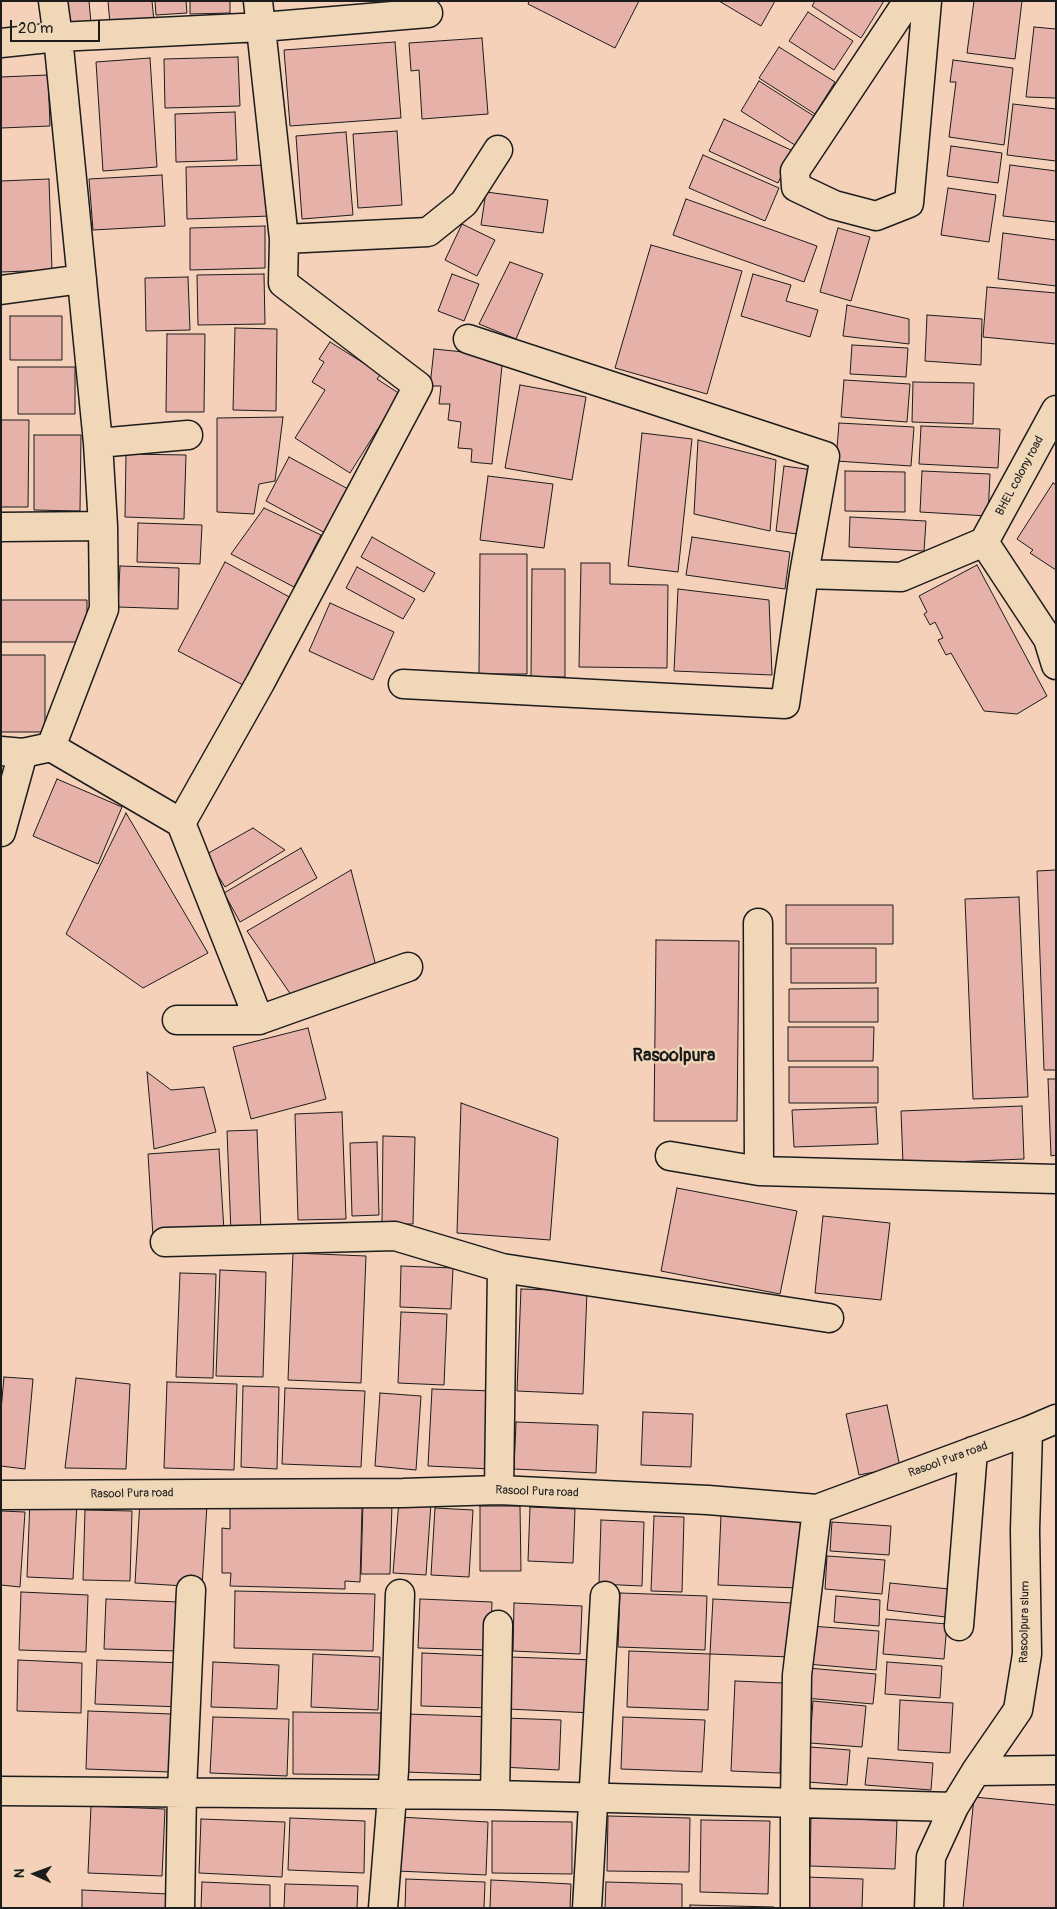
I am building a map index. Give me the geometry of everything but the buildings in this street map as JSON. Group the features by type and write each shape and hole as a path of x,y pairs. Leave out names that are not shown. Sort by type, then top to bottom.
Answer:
{"street":[{"path":"51,748 104,609 103,526 98,443 53,1"},
{"path":"908,1 795,171 796,187 834,205 876,216 909,203 927,1"},
{"path":"1,43 260,14 428,13"},
{"path":"181,823 260,683 418,386 282,283 284,239 260,14"},
{"path":"284,239 428,232 464,203 498,150"},
{"path":"1,290 82,279"},
{"path":"403,684 785,704 804,574 825,456 468,339"},
{"name":"BHEL colony road","path":"984,542 1056,410"},
{"path":"98,443 188,435"},
{"path":"1,527 103,526"},
{"path":"804,574 901,577 984,542 1052,639 1056,665"},
{"path":"1,832 12,752 51,748 181,823 259,1020"},
{"path":"758,923 760,1171"},
{"path":"177,1020 259,1020 408,967"},
{"path":"670,1156 760,1171 1056,1179"},
{"path":"165,1242 395,1236 502,1268 829,1318"},
{"path":"499,1490 502,1268"},
{"name":"Rasool Pura road","path":"1,1495 403,1493 499,1490 708,1500 817,1509 1056,1419"},
{"name":"Rasoolpura slum","path":"929,1908 931,1857 954,1807 976,1770 1018,1710 1026,1654 1025,1530 1028,1431"},
{"path":"958,1626 973,1451"},
{"path":"795,1908 794,1802 798,1675 817,1509"},
{"path":"180,1908 182,1791 191,1590"},
{"path":"383,1908 392,1794 400,1594"},
{"path":"587,1908 605,1596"},
{"path":"495,1795 498,1625"},
{"path":"976,1770 1056,1770"},
{"path":"1,1791 495,1795 954,1807"}],"district":[{"name":"Rasoolpura","path":"674,1056"}]}
